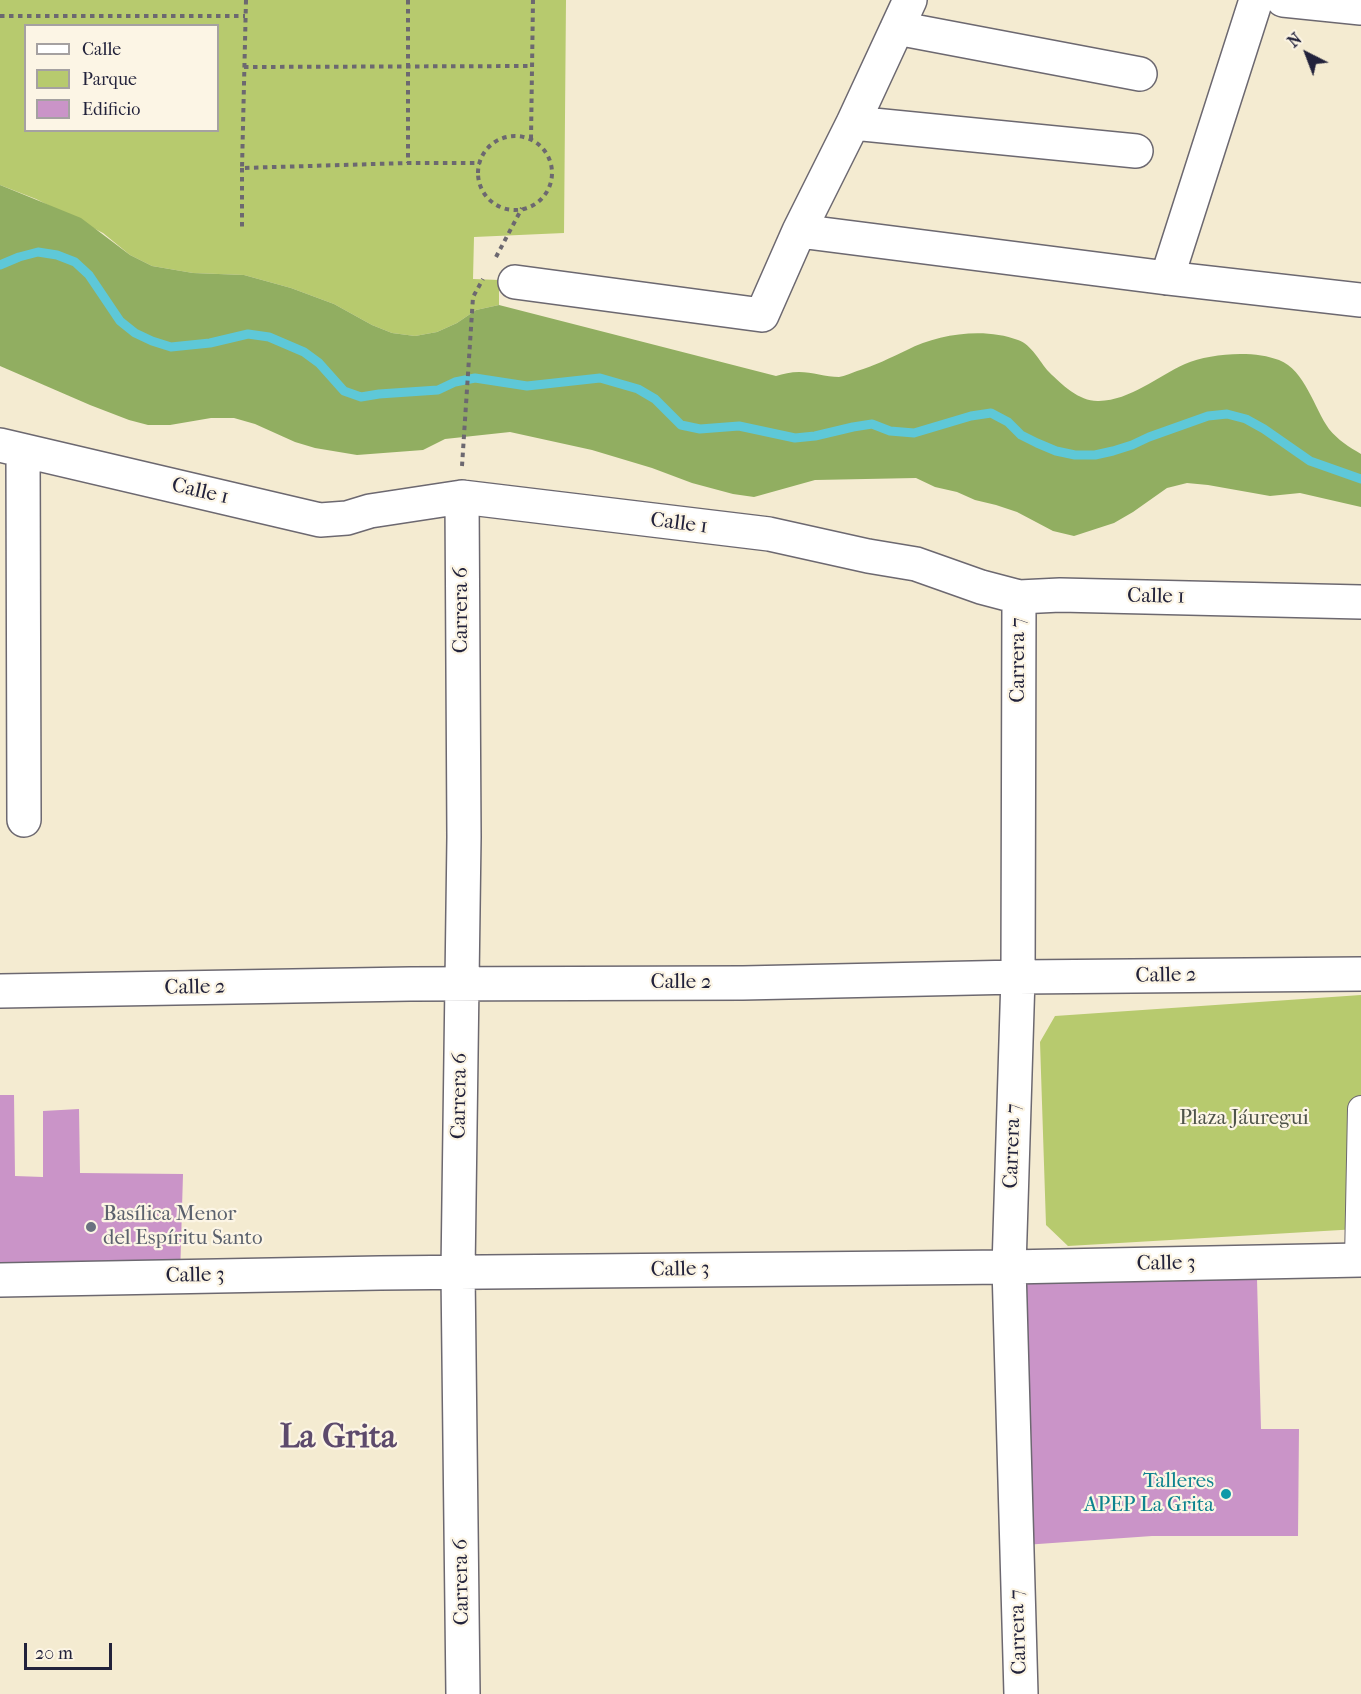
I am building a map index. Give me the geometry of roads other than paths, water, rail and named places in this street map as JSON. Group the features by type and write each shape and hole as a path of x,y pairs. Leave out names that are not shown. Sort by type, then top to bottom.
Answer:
{"street":[{"path":"1167,278 1256,0"},
{"path":"1283,0 1361,8"},
{"path":"498,272 762,315 799,231 853,123 905,7 1140,74"},
{"path":"853,123 1136,151"},
{"path":"799,231 1167,278 1361,300"},
{"path":"12,448 24,820"},
{"name":"Calle 1","path":"12,448 320,520 346,518 462,486 769,534 916,564 981,587 1019,597 1060,595 1361,602"},
{"name":"Carrera 6","path":"462,486 464,837 458,1272 464,1694"},
{"name":"Carrera 7","path":"1019,597 1018,977 1009,1267 1021,1694"},
{"name":"Calle 2","path":"0,991 1361,974"},
{"path":"1359,1260 1361,1109"},
{"name":"Calle 3","path":"0,1280 458,1272 1009,1267 1359,1260"}],"waterway":[{"path":"0,265 38,252 57,255 75,262 89,275 120,321 135,333 152,341 171,347 210,343 248,334 269,337 304,352 319,363 344,391 361,397 438,390 455,382 475,378 527,386 600,378 638,389 655,399 681,425 700,429 739,426 795,438 872,424 890,431 914,433 971,416 991,413 1008,422 1021,435 1056,451 1075,455 1095,455 1113,451 1208,416 1227,414 1246,419 1264,429 1310,461 1361,479"}],"place":[{"name":"Basílica Menor del Espíritu Santo","path":"91,1227"},
{"name":"Talleres APEP La Grita","path":"1226,1494"}],"district":[{"name":"La Grita","path":"338,1439"}],"park label":[{"name":"Plaza Jáuregui","path":"1244,1119"}]}
